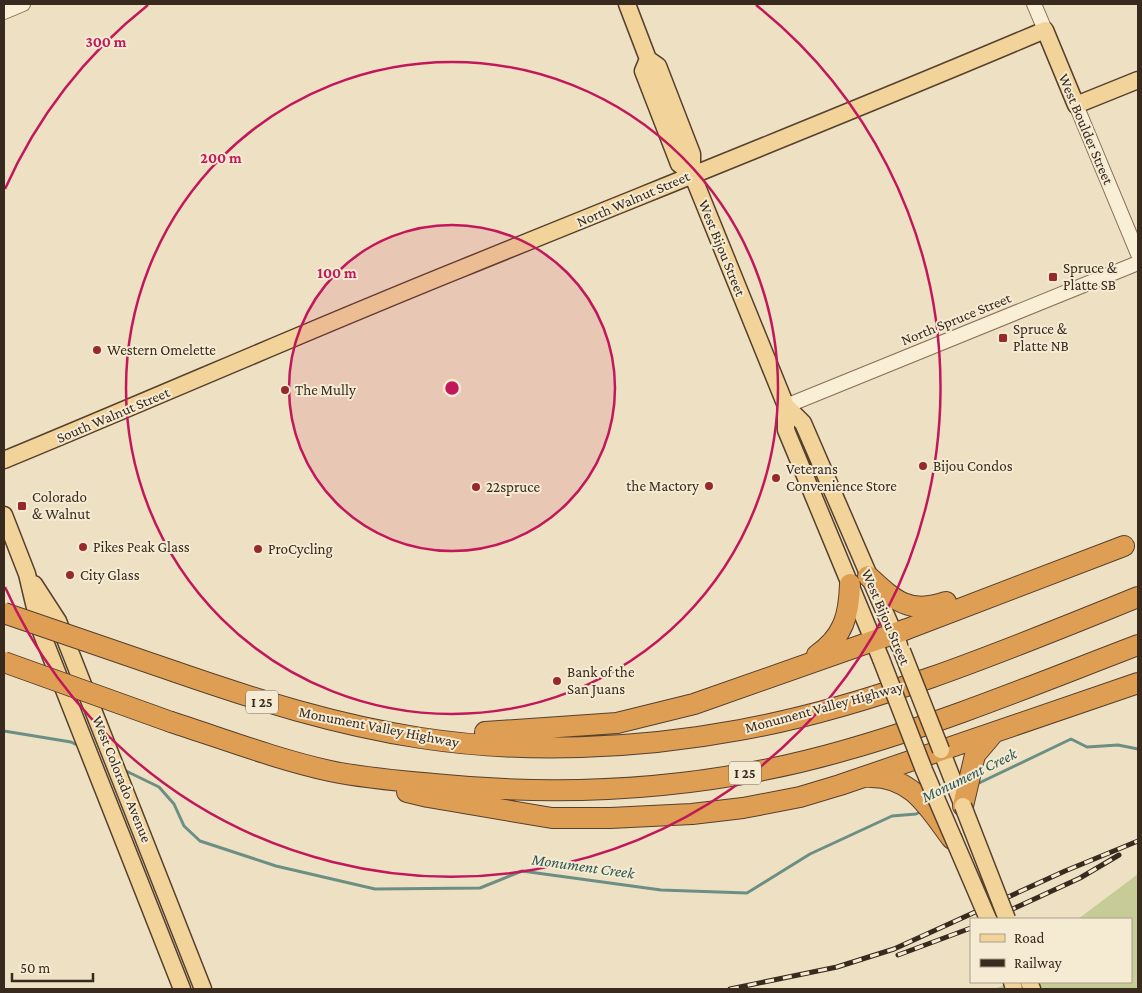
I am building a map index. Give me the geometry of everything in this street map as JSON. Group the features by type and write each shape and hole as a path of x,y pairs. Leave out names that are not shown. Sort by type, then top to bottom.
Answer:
{"highway":[{"path":"798,665 819,654 839,635 847,618 859,580 905,605 920,608 931,607 1064,560 1131,544"},
{"path":"350,725 502,732 617,723 694,704 798,665 873,640 898,642 1131,544"},
{"name":"Monument Valley Highway","path":"4,613 266,703 350,725 421,738 466,743 555,746 632,744 741,730 870,696 968,663 1138,598"},
{"name":"I 25","path":"4,662 171,722 300,764 333,771 461,787 528,790 644,788 701,780 814,759 883,739 1138,645"},
{"path":"333,771 428,797 552,818 692,814 743,808 800,797 864,777 918,757 992,735 1138,683"},
{"path":"963,806 975,755 992,735"},
{"path":"864,777 892,779 911,788 954,841"}],"main road":[{"name":"West Bijou Street","path":"626,4 648,59 643,71 679,164 692,174 786,406 786,430 859,580 898,642 1007,918"},
{"name":"West Boulder Street","path":"1045,30 1076,105"},
{"name":"North Walnut Street","path":"221,370 692,174 809,130 1045,30"},
{"path":"1076,105 1138,80"},
{"name":"South Walnut Street","path":"4,460 221,370"},
{"name":"West Colorado Avenue","path":"4,515 27,574 40,629 182,989"},
{"name":"West Colorado Avenue","path":"27,574 58,621 203,989"},
{"name":"West Bijou Street","path":"859,580 873,640 918,757 988,918"}],"street":[{"path":"4,12 23,4"},
{"name":"West Boulder Street","path":"1034,4 1045,30"},
{"name":"West Boulder Street","path":"1076,105 1138,254"},
{"name":"North Spruce Street","path":"786,406 1138,263"}],"green space":[{"path":"1138,874 1138,989 994,989 1009,983 1132,983 1132,918 1079,918"}],"waterway":[{"name":"Monument Creek","path":"4,731 71,742 81,747"},
{"name":"Monument Creek","path":"977,784 1071,739 1087,747 1118,745 1138,749"},
{"name":"Monument Creek","path":"124,770 159,787 174,804 184,826 200,841 276,866 375,889 480,888 522,871 661,890 747,893 810,854 892,816 916,814 922,811"}],"railway":[{"path":"730,989 837,967 894,949 1065,871 1138,841"},
{"path":"993,918 1080,878 1119,855"},
{"path":"898,955 970,928"}],"place":[{"name":"Spruce & Platte SB","path":"1053,277"},
{"name":"Spruce & Platte NB","path":"1003,338"},
{"name":"Western Omelette","path":"97,350"},
{"name":"The Mully","path":"285,390"},
{"name":"Bijou Condos","path":"923,466"},
{"name":"Veterans Convenience Store","path":"776,478"},
{"name":"the Mactory","path":"709,486"},
{"name":"22spruce","path":"476,487"},
{"name":"Colorado & Walnut","path":"22,506"},
{"name":"Pikes Peak Glass","path":"83,547"},
{"name":"ProCycling","path":"258,549"},
{"name":"City Glass","path":"70,575"},
{"name":"Bank of the San Juans","path":"557,681"}]}
